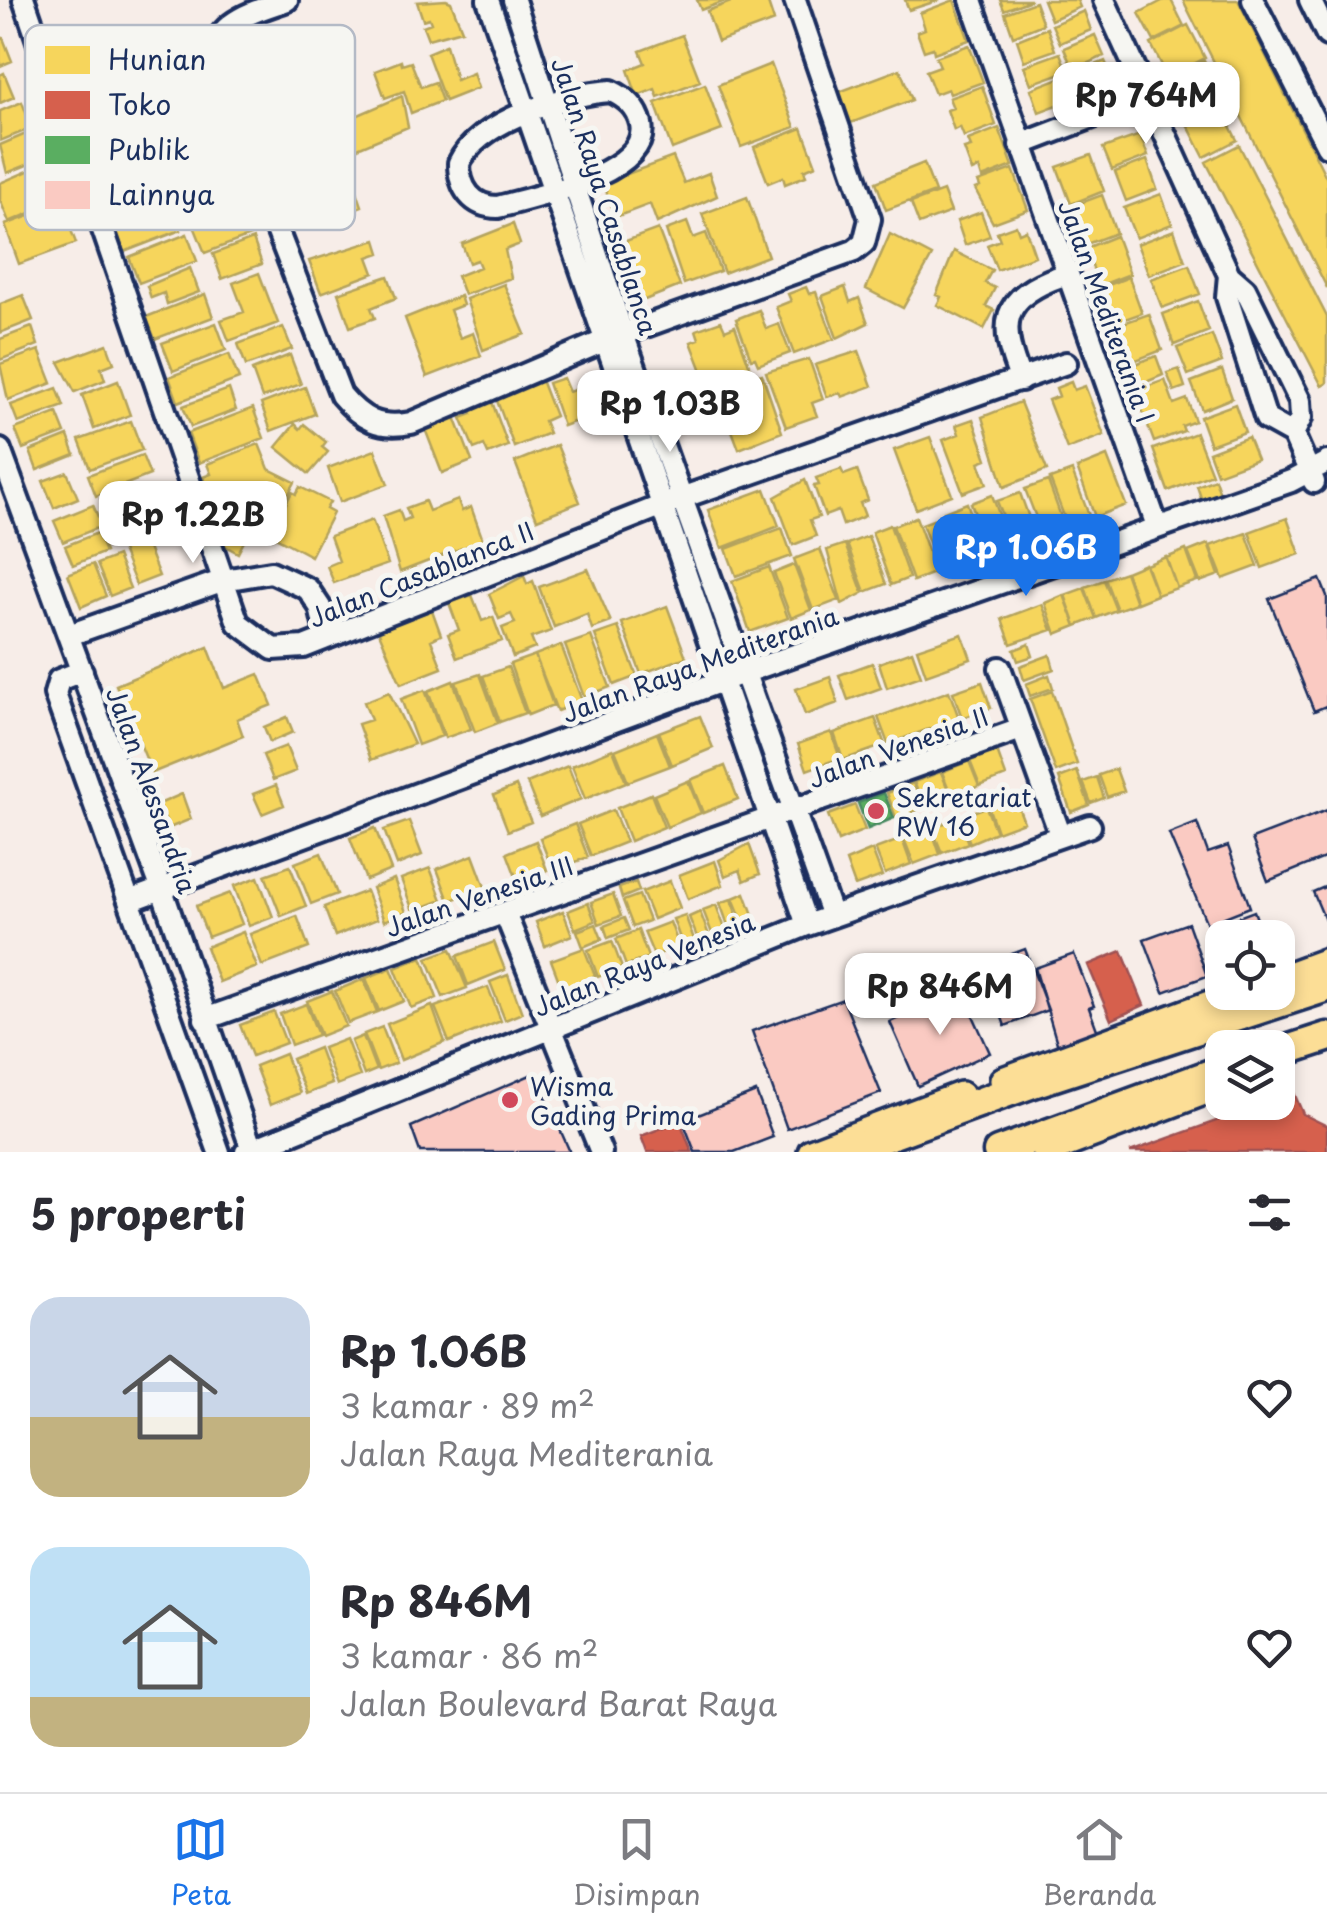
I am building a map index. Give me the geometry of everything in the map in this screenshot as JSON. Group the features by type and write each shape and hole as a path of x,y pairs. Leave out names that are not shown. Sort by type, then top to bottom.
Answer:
{"highway":[{"path":"837,1149 1327,987"},
{"path":"1295,1047 1327,1037"},
{"path":"998,1152 1205,1075"}],"main road":[{"path":"1295,974 1327,962"},
{"path":"811,1152 837,1149 1205,1006"},
{"path":"1295,1058 1327,1046"},
{"path":"1046,1152 1205,1091"}],"street":[{"name":"Jalan Casablanca II","path":"24,0 33,25"},
{"path":"231,25 236,19 288,0"},
{"name":"Jalan Raya Casablanca","path":"488,0 525,114 613,337 671,502 722,681 807,925"},
{"name":"Jalan Raya Casablanca","path":"514,0 574,184 613,337"},
{"path":"276,230 334,381 363,418 392,426 411,423 613,337 854,251 864,243 870,220 795,0"},
{"name":"Jalan Mediterania I","path":"971,0 1158,526"},
{"path":"1104,0 1229,275 1245,289 1300,401 1301,418 1293,434"},
{"path":"1253,0 1327,146"},
{"path":"1310,0 1327,35"},
{"path":"611,91 624,97 642,127 632,156 574,184 488,207 473,200 461,182 460,163 471,144 525,114 549,104 611,91"},
{"path":"1020,145 1150,95"},
{"name":"Jalan Casablanca II","path":"103,230 238,622 259,643 288,650 671,502 1066,363"},
{"path":"1229,275 1227,297 1266,418 1293,434 1314,474"},
{"path":"1021,380 1006,337 1007,316 1024,293 1060,276"},
{"name":"Jalan Alessandria","path":"0,450 162,890 249,1151"},
{"name":"Jalan Raya Mediterania","path":"129,902 746,672 1314,474"},
{"name":"Jalan Raya Casablanca","path":"671,502 746,672 832,916"},
{"path":"68,636 224,580 272,572 300,583 320,608 327,638"},
{"path":"1000,668 1060,834"},
{"path":"82,672 59,680 54,694 219,1152"},
{"name":"Jalan Venesia II","path":"769,820 1020,730"},
{"name":"Jalan Venesia III","path":"205,1019 769,820"},
{"name":"Jalan Raya Venesia","path":"249,1151 551,1032 807,925 1090,826"},
{"path":"506,912 602,1152"}],"building: Hunian":[{"path":"697,0 728,0 701,10"},
{"path":"736,0 767,0 774,21 718,42 707,11"},
{"path":"905,0 940,0 909,10"},
{"path":"954,0 969,40 934,53 933,48 924,51 917,32 925,29 920,13"},
{"path":"1000,0 1031,0 1004,10"},
{"path":"1043,0 1077,0 1080,7 1051,20"},
{"path":"1171,0 1184,26 1154,41 1139,13"},
{"path":"1183,0 1238,0 1327,179 1327,288"},
{"path":"417,2 451,2 462,30 428,39 423,26 431,23 429,18 423,20"},
{"path":"1035,2 1043,24 1013,36 1005,13"},
{"path":"1084,11 1091,30 1060,43 1052,25"},
{"path":"1188,25 1205,58 1168,77 1151,44"},
{"path":"1047,28 1055,50 1024,61 1017,40"},
{"path":"682,35 700,81 658,97 655,89 637,96 628,70 645,63 640,51"},
{"path":"1095,35 1104,56 1073,70 1064,48"},
{"path":"3,38 12,61 0,66 0,39"},
{"path":"446,45 456,80 473,73 478,88 445,101 427,53"},
{"path":"969,45 983,82 950,94 948,89 935,94 926,71 940,66 936,57"},
{"path":"1060,53 1067,71 1031,84 1024,66"},
{"path":"401,61 402,65 411,62 421,87 435,82 442,101 411,113 404,91 385,98 375,71"},
{"path":"1105,61 1115,84 1081,98 1071,75"},
{"path":"1204,61 1211,76 1179,93 1171,78"},
{"path":"771,64 795,127 741,147 718,85"},
{"path":"900,69 912,100 851,123 839,92"},
{"path":"4,73 14,97 0,103 0,75"},
{"path":"1067,75 1076,98 1039,112 1031,89"},
{"path":"705,84 722,130 672,149 655,103"},
{"path":"982,86 996,125 964,137 960,127 954,130 947,110 953,108 949,98"},
{"path":"1214,94 1237,140 1204,157 1181,112"},
{"path":"402,96 408,127 355,149 355,116"},
{"path":"22,102 25,131 0,141 0,111"},
{"path":"802,128 816,165 804,170 806,176 785,184 783,177 768,183 754,147"},
{"path":"999,128 1013,166 982,178 979,168 972,171 964,149 971,147 968,140"},
{"path":"25,134 25,166 7,173 0,145"},
{"path":"1140,135 1148,156 1112,170 1103,148"},
{"path":"1239,145 1327,317 1327,383 1322,386 1206,162"},
{"path":"1091,155 1104,191 1071,204 1057,167"},
{"path":"673,157 684,183 709,173 717,196 657,223 650,204 616,217 603,183"},
{"path":"1147,160 1157,189 1126,201 1115,172"},
{"path":"924,163 935,192 886,210 876,182"},
{"path":"1013,169 1028,210 993,223 975,189 980,187 978,182"},
{"path":"25,172 25,215 9,222 0,200 0,183"},
{"path":"355,186 362,206 355,209"},
{"path":"943,191 951,212 919,224 911,203"},
{"path":"1161,194 1172,224 1136,238 1124,208"},
{"path":"1102,195 1116,233 1084,245 1070,207"},
{"path":"747,197 768,256 724,273 702,214"},
{"path":"981,212 990,236 965,245 957,221"},
{"path":"25,218 25,230 71,230 76,243 19,264 5,225"},
{"path":"687,222 693,238 706,233 720,271 684,284 666,230"},
{"path":"513,224 520,244 505,250 511,278 464,295 457,276 480,267 477,260 469,263 462,244"},
{"path":"1016,225 1019,233 1026,230 1035,256 997,270 987,245 1000,240 997,232"},
{"path":"658,229 680,286 637,303 615,245"},
{"path":"116,230 181,230 124,252"},
{"path":"196,230 248,230 250,236 205,253"},
{"path":"1174,230 1185,261 1149,275 1137,244"},
{"path":"187,234 197,261 139,283 129,257"},
{"path":"890,234 932,256 903,308 866,289"},
{"path":"1116,236 1130,274 1099,286 1086,248"},
{"path":"253,239 262,264 222,279 213,254"},
{"path":"376,240 380,253 368,257 374,273 321,293 309,261"},
{"path":"954,251 992,270 985,283 995,288 986,306 994,310 984,329 937,305 941,297 936,295"},
{"path":"1189,265 1200,294 1162,308 1151,279"},
{"path":"190,268 199,292 167,304 164,293 151,298 147,286"},
{"path":"259,273 278,323 229,341 221,320 244,312 233,283"},
{"path":"388,276 396,298 371,308 375,318 350,327 338,293"},
{"path":"1129,277 1142,313 1111,324 1098,289"},
{"path":"504,284 525,334 483,350 466,299"},
{"path":"806,287 809,294 816,292 834,339 794,354 776,307 791,301 788,294"},
{"path":"845,287 850,302 859,298 868,323 837,338 822,296"},
{"path":"205,294 213,317 155,339 146,317"},
{"path":"23,295 33,320 0,333 0,304"},
{"path":"460,296 463,305 450,310 460,338 473,333 481,356 427,377 405,318"},
{"path":"1198,301 1209,331 1174,345 1163,314"},
{"path":"759,310 766,329 779,324 790,353 758,365 755,358 751,359 736,319"},
{"path":"1149,314 1162,350 1126,364 1112,327"},
{"path":"721,321 725,330 735,326 752,373 709,389 691,342 699,339 696,330"},
{"path":"216,323 226,350 173,371 162,343"},
{"path":"32,327 38,345 0,360 0,339"},
{"path":"283,327 292,349 246,366 238,344"},
{"path":"1212,335 1222,362 1188,375 1177,348"},
{"path":"107,344 114,363 101,368 105,380 75,392 59,362"},
{"path":"39,350 52,383 8,400 0,364"},
{"path":"859,351 872,386 842,397 840,393 827,397 815,365"},
{"path":"229,354 239,379 178,402 169,377"},
{"path":"290,355 301,384 262,398 252,370"},
{"path":"1156,356 1163,375 1134,387 1127,367"},
{"path":"809,359 823,399 812,403 817,416 786,427 766,372"},
{"path":"1179,369 1185,387 1174,391 1167,373"},
{"path":"1222,370 1232,398 1202,410 1191,382"},
{"path":"762,374 782,432 739,449 722,404 751,393 746,379"},
{"path":"563,378 569,392 587,385 597,413 563,426 548,383"},
{"path":"541,380 555,416 544,421 549,433 514,447 496,398"},
{"path":"1165,380 1174,404 1187,399 1195,421 1182,426 1184,431 1154,442 1135,391"},
{"path":"118,381 130,415 94,429 82,395"},
{"path":"1071,382 1074,390 1085,386 1104,435 1067,449 1048,400 1059,396 1056,388"},
{"path":"305,387 315,414 271,431 261,404"},
{"path":"57,388 64,406 18,423 11,405"},
{"path":"229,389 236,410 191,427 183,406"},
{"path":"491,399 508,446 488,454 484,445 474,449 461,418 472,414 470,408"},
{"path":"1020,402 1047,470 1004,487 982,417"},
{"path":"1235,404 1245,432 1210,445 1200,417"},
{"path":"253,408 264,438 199,463 188,433"},
{"path":"57,413 65,433 23,449 15,429"},
{"path":"455,417 472,461 442,473 425,429"},
{"path":"973,419 987,459 979,462 987,484 963,493 943,440 959,434 956,425"},
{"path":"131,421 142,450 90,469 79,440"},
{"path":"295,424 300,429 304,424 326,442 322,447 328,452 309,474 276,447"},
{"path":"1196,433 1212,474 1168,491 1153,449"},
{"path":"68,436 75,455 37,470 30,451"},
{"path":"930,437 952,495 916,509 894,450"},
{"path":"1248,437 1257,459 1217,474 1209,452"},
{"path":"259,444 269,469 295,482 287,497 272,489 260,494 267,512 257,516 238,553 220,543 228,527 203,477 211,474 207,464"},
{"path":"557,445 580,502 537,519 515,462"},
{"path":"375,450 388,484 340,502 328,468"},
{"path":"142,455 150,475 96,496 88,475"},
{"path":"1107,456 1126,505 1095,517 1077,468"},
{"path":"841,469 844,475 857,470 868,500 860,503 865,516 843,525 838,511 825,516 814,486 819,485 816,478"},
{"path":"1072,471 1090,518 1068,527 1050,479"},
{"path":"67,472 78,498 54,508 43,481"},
{"path":"1215,479 1220,494 1202,501 1197,486"},
{"path":"805,480 819,517 810,520 816,536 793,545 775,497"},
{"path":"1048,481 1064,525 1042,533 1025,489"},
{"path":"300,487 330,502 326,509 333,513 311,556 270,534 292,492 296,494"},
{"path":"765,489 779,526 722,548 708,510"},
{"path":"122,491 131,513 110,522 101,499"},
{"path":"1020,493 1035,534 1013,543 997,501"},
{"path":"992,495 1010,544 989,552 971,503"},
{"path":"458,500 462,511 471,507 483,540 400,572 383,516 399,510 403,521 410,518 406,508 425,501 429,511"},
{"path":"162,502 169,519 149,527 143,510"},
{"path":"967,503 987,556 964,565 944,512"},
{"path":"93,505 102,526 63,542 54,521"},
{"path":"943,516 959,558 938,566 922,524"},
{"path":"133,517 139,531 118,540 112,526"},
{"path":"916,517 936,572 913,581 893,526"},
{"path":"1287,518 1300,554 1262,568 1249,532"},
{"path":"372,520 388,564 334,583 327,566 339,561 330,536"},
{"path":"890,525 909,578 891,585 872,532"},
{"path":"782,528 792,556 736,576 726,549"},
{"path":"97,533 105,552 73,565 65,546"},
{"path":"142,533 159,576 136,585 119,543"},
{"path":"1246,533 1258,566 1223,579 1210,546"},
{"path":"868,536 886,584 865,592 847,544"},
{"path":"845,544 863,593 842,604 827,550"},
{"path":"1208,544 1219,575 1200,582 1188,552"},
{"path":"820,549 839,600 813,610 794,559"},
{"path":"1186,550 1197,581 1177,588 1166,558"},
{"path":"117,556 130,588 110,596 97,564"},
{"path":"1166,557 1177,588 1157,595 1146,565"},
{"path":"93,564 106,596 81,607 68,574"},
{"path":"1145,564 1157,595 1137,603 1126,572"},
{"path":"794,565 811,610 791,618 774,573"},
{"path":"769,567 788,618 750,632 732,581"},
{"path":"588,569 611,622 592,629 587,614 554,627 539,587"},
{"path":"1125,572 1136,603 1117,610 1105,579"},
{"path":"524,576 527,584 533,581 551,631 531,638 535,648 513,657 502,628 515,623 511,614 499,619 489,594"},
{"path":"1104,580 1116,610 1096,618 1085,587"},
{"path":"1084,588 1096,618 1076,626 1065,595"},
{"path":"472,595 482,621 493,617 502,641 457,658 448,634 459,630 449,603"},
{"path":"1064,595 1076,626 1056,634 1045,603"},
{"path":"1042,604 1052,630 1011,644 1002,619"},
{"path":"667,606 686,657 641,674 622,623"},
{"path":"432,610 441,635 431,640 442,668 401,684 378,630"},
{"path":"618,627 637,676 614,685 595,635"},
{"path":"962,634 971,659 926,675 917,649"},
{"path":"591,636 610,687 584,697 565,645"},
{"path":"1029,644 1033,656 1018,661 1014,650"},
{"path":"561,645 582,701 557,711 535,655"},
{"path":"208,647 224,688 259,674 272,705 237,719 243,736 152,773 116,685"},
{"path":"912,651 921,676 887,688 879,663"},
{"path":"535,655 553,705 528,715 510,664"},
{"path":"1050,655 1054,669 1024,680 1020,666"},
{"path":"872,663 881,688 848,700 839,675"},
{"path":"508,667 525,713 500,722 483,676"},
{"path":"480,674 498,723 475,732 456,682"},
{"path":"1049,675 1053,688 1030,696 1026,684"},
{"path":"830,677 838,703 805,715 796,689"},
{"path":"453,681 471,729 445,738 428,691"},
{"path":"982,682 991,708 962,718 953,692"},
{"path":"425,690 442,736 418,745 401,699"},
{"path":"949,691 959,718 888,744 878,717"},
{"path":"1052,691 1077,764 1056,772 1030,699"},
{"path":"389,692 414,744 371,760 358,724 371,720 364,702"},
{"path":"700,716 713,748 672,765 659,732"},
{"path":"287,717 293,732 270,742 264,727"},
{"path":"875,718 885,745 843,760 834,733"},
{"path":"831,732 840,758 807,770 798,744"},
{"path":"657,733 670,766 628,782 615,750"},
{"path":"286,746 296,771 273,780 263,755"},
{"path":"613,749 626,782 585,799 572,766"},
{"path":"997,751 1006,776 980,786 970,761"},
{"path":"969,761 979,786 952,797 942,772"},
{"path":"568,766 581,799 540,816 527,783"},
{"path":"725,766 738,799 703,813 690,780"},
{"path":"1116,769 1124,791 1107,797 1099,775"},
{"path":"1077,771 1089,805 1071,812 1059,778"},
{"path":"941,772 951,797 924,808 914,782"},
{"path":"1097,777 1104,798 1091,803 1083,782"},
{"path":"688,781 701,813 667,827 654,795"},
{"path":"913,783 923,808 896,818 887,793"},
{"path":"276,785 284,805 262,814 253,794"},
{"path":"516,786 531,822 508,831 494,795"},
{"path":"182,794 191,819 169,828 159,804"},
{"path":"651,794 664,827 630,841 617,808"},
{"path":"1014,796 1024,822 997,832 988,806"},
{"path":"855,805 865,830 838,841 828,815"},
{"path":"986,807 996,832 970,843 960,817"},
{"path":"613,810 626,842 591,856 578,824"},
{"path":"958,818 968,843 942,853 932,828"},
{"path":"409,821 422,855 397,865 384,830"},
{"path":"575,824 588,857 553,871 540,838"},
{"path":"375,828 391,870 366,880 350,838"},
{"path":"931,828 940,854 914,864 904,839"},
{"path":"902,839 911,864 885,874 875,849"},
{"path":"536,841 547,870 518,882 507,853"},
{"path":"749,844 760,874 744,881 740,870 725,876 719,860"},
{"path":"872,850 882,876 855,886 846,861"},
{"path":"321,853 337,894 311,904 295,863"},
{"path":"473,855 485,887 449,901 437,869"},
{"path":"715,861 723,885 688,899 679,875"},
{"path":"290,866 306,906 281,916 265,875"},
{"path":"430,868 442,900 413,911 401,879"},
{"path":"258,877 273,917 249,926 234,886"},
{"path":"394,879 406,912 384,921 372,888"},
{"path":"670,881 680,908 653,919 642,892"},
{"path":"636,882 639,891 622,898 619,888"},
{"path":"366,891 377,919 335,936 324,907"},
{"path":"230,893 242,924 208,937 196,906"},
{"path":"745,893 755,920 744,925 733,898"},
{"path":"613,894 621,916 599,924 591,902"},
{"path":"639,895 649,921 633,927 623,901"},
{"path":"731,899 741,926 730,931 720,903"},
{"path":"588,903 595,921 575,929 568,911"},
{"path":"716,905 726,931 713,936 703,910"},
{"path":"563,911 572,935 545,946 536,922"},
{"path":"700,912 710,938 699,942 689,917"},
{"path":"685,915 695,942 683,947 673,919"},
{"path":"297,916 309,948 262,966 250,934"},
{"path":"624,918 629,930 608,938 604,926"},
{"path":"670,922 679,946 654,956 644,932"},
{"path":"596,924 602,939 583,947 577,931"},
{"path":"638,930 648,957 626,966 616,939"},
{"path":"243,932 257,967 219,982 206,947"},
{"path":"612,941 622,968 598,977 588,950"},
{"path":"494,942 505,970 468,985 457,956"},
{"path":"584,948 595,976 562,989 551,960"},
{"path":"451,949 467,988 443,997 427,958"},
{"path":"422,957 437,998 411,1008 395,968"},
{"path":"391,968 404,1001 379,1011 366,978"},
{"path":"508,975 522,1013 505,1020 490,982"},
{"path":"364,979 377,1012 348,1023 335,991"},
{"path":"488,987 501,1021 449,1042 435,1007"},
{"path":"332,991 346,1026 321,1036 307,1001"},
{"path":"306,1004 318,1035 291,1045 280,1014"},
{"path":"432,1006 445,1042 401,1060 387,1024"},
{"path":"274,1012 286,1043 252,1056 240,1025"},
{"path":"382,1027 396,1063 378,1070 364,1034"},
{"path":"363,1036 376,1070 364,1075 351,1041"},
{"path":"346,1039 360,1076 337,1085 323,1048"},
{"path":"319,1048 332,1084 306,1094 292,1059"},
{"path":"285,1054 300,1093 270,1105 255,1066"}],"building: Toko":[{"path":"1122,951 1144,1005 1111,1020 1088,965"},
{"path":"1295,1095 1303,1114 1327,1126 1327,1152 1130,1152 1219,1120 1295,1120"},
{"path":"680,1121 692,1152 647,1152 641,1136"}],"building: Publik":[{"name":"Sekretariat RW 16","path":"884,793 894,818 868,829 858,803"}],"building: Lainnya":[{"path":"1320,579 1327,596 1327,710 1326,706 1314,711 1269,599"},
{"path":"1327,810 1327,857 1268,881 1252,839"},
{"path":"1197,823 1208,853 1228,846 1250,907 1217,920 1205,920 1169,834"},
{"path":"1327,886 1327,925 1313,892"},
{"path":"1254,911 1257,920 1230,920"},
{"path":"1188,923 1205,977 1164,992 1144,939"},
{"path":"1025,949 1048,1010 1005,1026 983,965"},
{"path":"1074,954 1094,1006 1089,1008 1099,1035 1059,1050 1035,968"},
{"path":"961,989 990,1053 918,1086 890,1022"},
{"path":"843,999 881,1093 787,1129 752,1031"},
{"name":"Wisma Gading Prima","path":"535,1073 570,1152 420,1152 411,1127"},
{"path":"756,1092 773,1137 734,1152 695,1152 683,1121"}],"place":[{"name":"Sekretariat RW 16","path":"876,811"},
{"name":"Wisma Gading Prima","path":"510,1100"}]}
